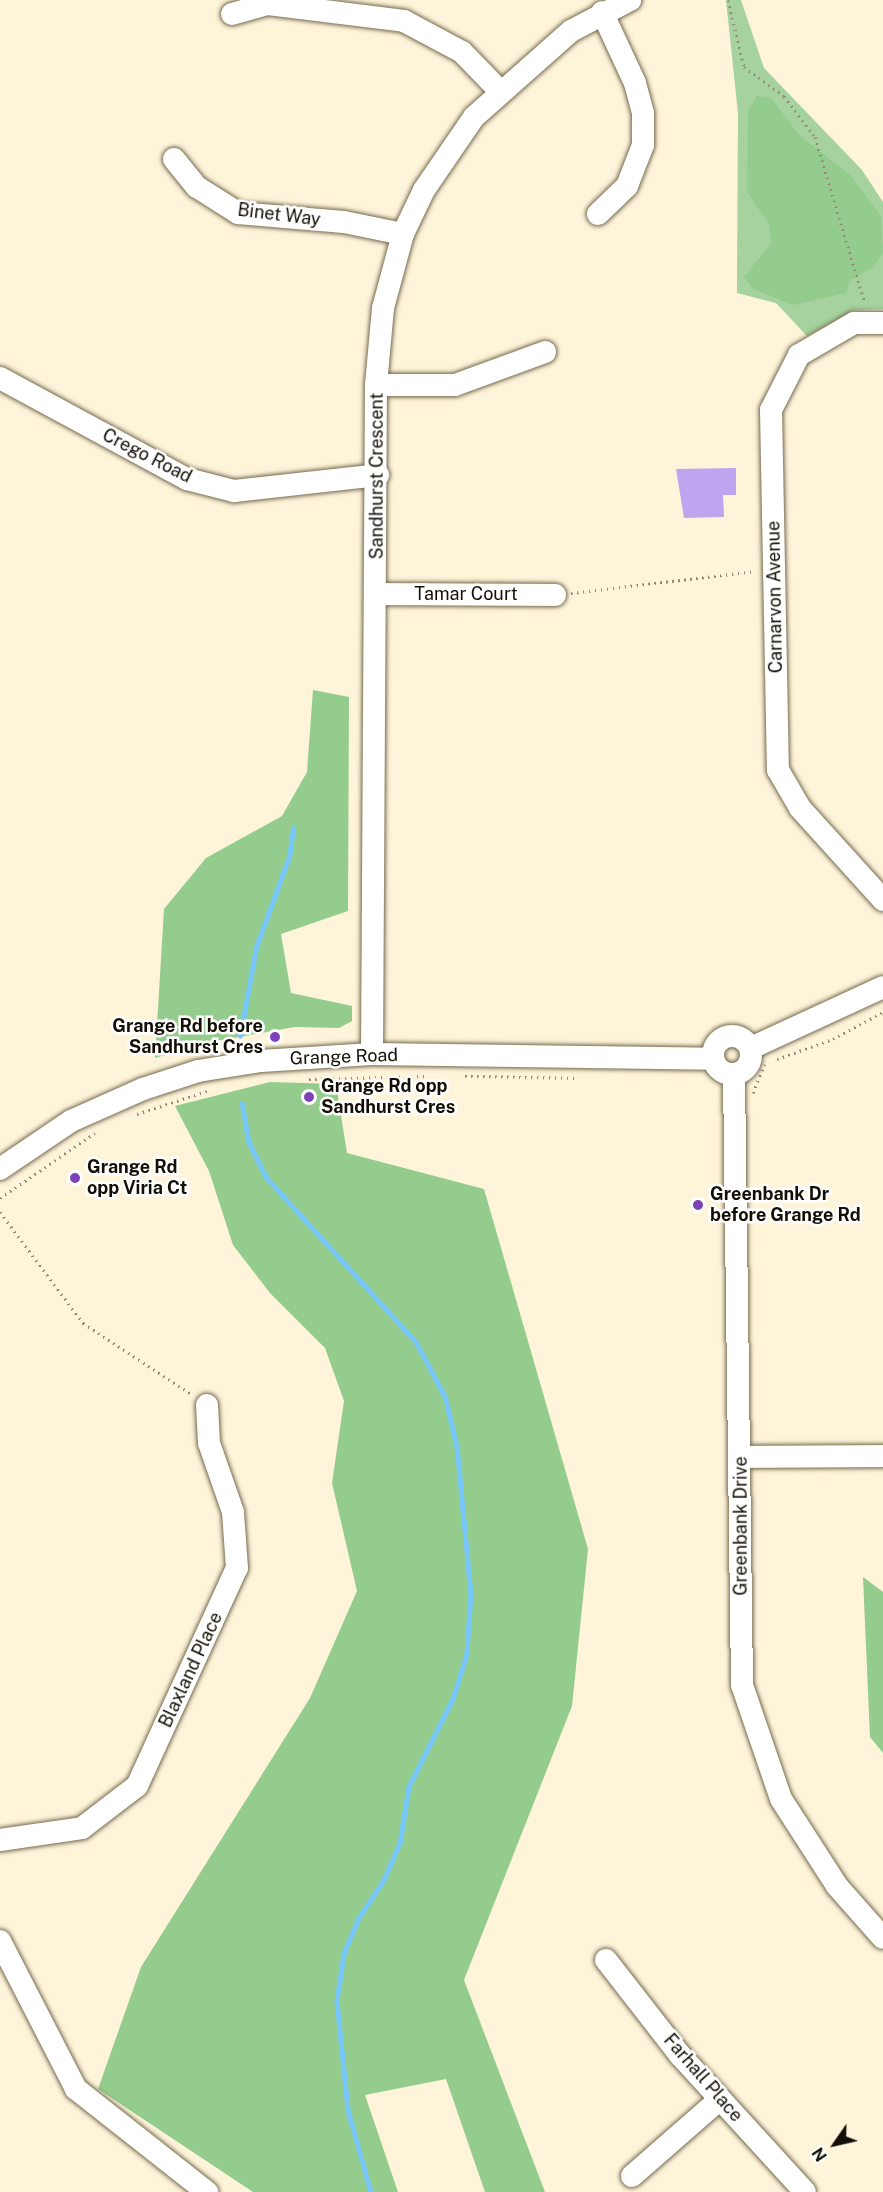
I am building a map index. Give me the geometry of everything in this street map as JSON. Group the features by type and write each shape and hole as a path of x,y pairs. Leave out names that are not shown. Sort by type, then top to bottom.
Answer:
{"street":[{"name":"Sandhurst Crescent","path":"372,1054 378,475 376,385 383,308 403,234 447,152 499,90 602,12 630,0"},
{"path":"232,14 268,4 404,21 462,52 499,90"},
{"path":"597,214 627,186 643,134 635,83 602,12"},
{"name":"Binet Way","path":"174,159 197,187 238,213 344,222 403,234"},
{"name":"Carnarvon Avenue","path":"876,323 854,323 800,355 771,410 778,770 800,808 883,900"},
{"path":"376,385 455,385 545,352"},
{"name":"Crego Road","path":"0,378 188,479 234,491 378,475"},
{"name":"Tamar Court","path":"377,594 555,595"},
{"path":"751,1048 883,987"},
{"path":"727,1036 742,1038 751,1048 749,1065 735,1084 713,1059 715,1045 727,1036"},
{"name":"Grange Road","path":"2,1162 70,1121 198,1071 261,1061 372,1054 713,1059"},
{"name":"Greenbank Drive","path":"735,1084 742,1685 781,1799 837,1887 883,1938"},
{"name":"Blaxland Place","path":"0,1840 82,1828 137,1786 237,1568 233,1512 209,1443 207,1405"},
{"path":"741,1457 883,1456"},
{"path":"0,1941 76,2089 207,2192"},
{"name":"Farhall Place","path":"606,1960 720,2098 805,2192"},
{"path":"632,2176 720,2098"}],"path":[{"path":"728,0 744,67 784,96 815,137 834,185 876,323"},
{"path":"555,595 753,571"},
{"path":"735,1084 757,1093 760,1070 768,1062 833,1039 883,1012"},
{"path":"306,1079 434,1075"},
{"path":"455,1076 589,1078"},
{"path":"128,1117 217,1089"},
{"path":"0,1198 108,1127"},
{"path":"0,1212 83,1323 207,1405"}],"green space":[{"path":"726,0 741,0 764,68 862,170 883,202 883,309 854,310 807,336 776,303 737,293 738,113"},
{"path":"757,96 771,98 800,136 850,175 881,216 883,253 873,267 849,281 846,293 793,305 753,289 744,277 771,243 769,224 747,192 748,111"},
{"path":"313,690 349,697 348,911 281,934 291,993 352,1006 352,1021 339,1028 295,1027 206,1043 155,1058 164,909 206,858 282,816 307,772"},
{"path":"270,1082 336,1084 347,1153 484,1189 588,1549 572,1706 464,1980 545,2192 485,2192 446,2079 365,2095 398,2192 253,2192 98,2089 141,1967 310,1698 357,1591 332,1483 344,1401 325,1348 270,1293 233,1245 209,1171 175,1106"},
{"path":"863,1577 883,1592 883,1753 870,1737"}],"building":[{"path":"736,468 736,495 723,495 724,517 684,518 676,469"}],"waterway":[{"path":"240,1036 256,947 289,857 293,828"},
{"path":"242,1103 249,1142 266,1177 416,1342 445,1396 457,1446 471,1593 467,1654 453,1699 409,1787 400,1843 384,1880 359,1918 344,1954 337,2001 348,2110 371,2192"}],"place":[{"name":"Grange Rd before Sandhurst Cres","path":"275,1037"},
{"name":"Grange Rd opp Sandhurst Cres","path":"309,1097"},
{"name":"Grange Rd opp Viria Ct","path":"75,1178"},
{"name":"Greenbank Dr before Grange Rd","path":"698,1205"}]}
